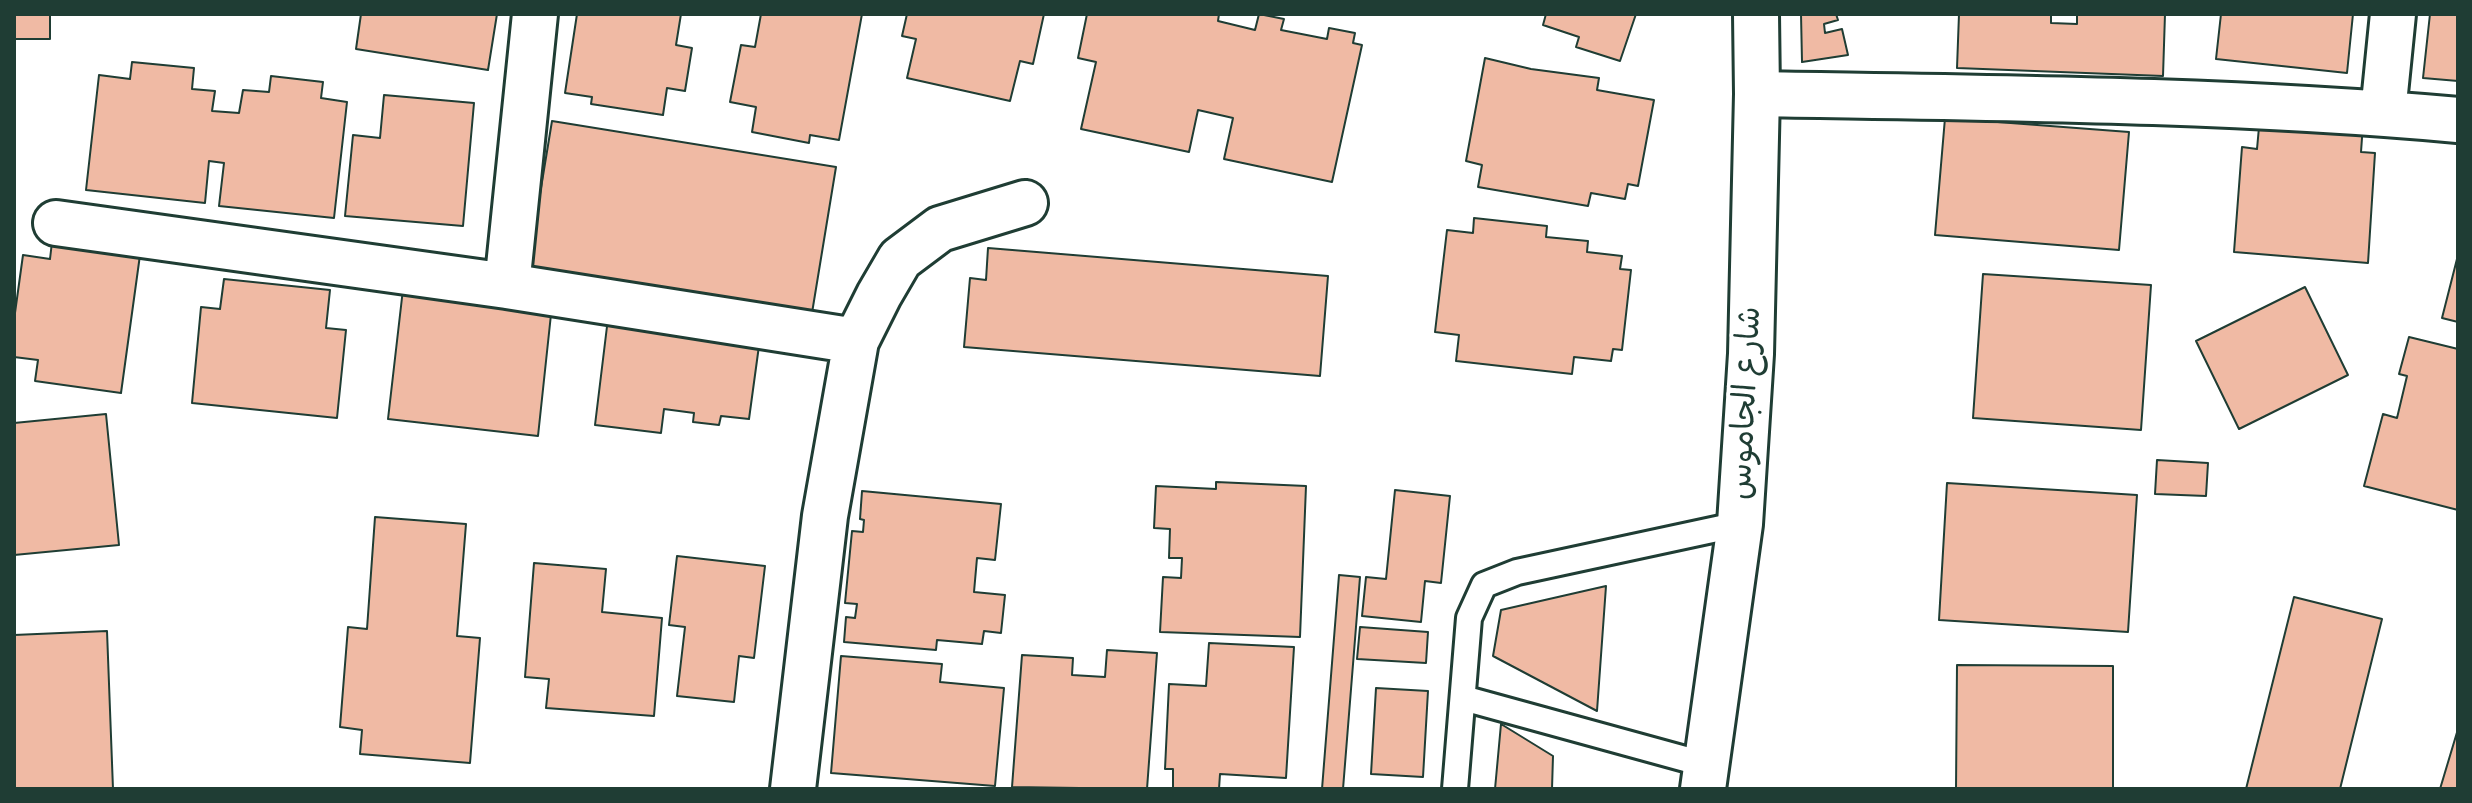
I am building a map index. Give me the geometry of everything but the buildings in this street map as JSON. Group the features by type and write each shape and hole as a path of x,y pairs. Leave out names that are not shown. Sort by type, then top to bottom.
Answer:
{"street":[{"path":"507,286 535,14"},
{"name":"شارع الجاموس","path":"1705,777 1740,524 1751,354 1756,14"},
{"path":"2383,113 2393,14"},
{"path":"1757,94 2092,99 2383,113 2458,120"},
{"path":"793,789 825,516 856,341 900,259 940,229 1025,203"},
{"path":"56,223 507,286 856,341"}],"lane":[{"path":"1455,789 1469,618 1484,585 1517,572 1740,524"},
{"path":"1463,698 1705,777"}]}
